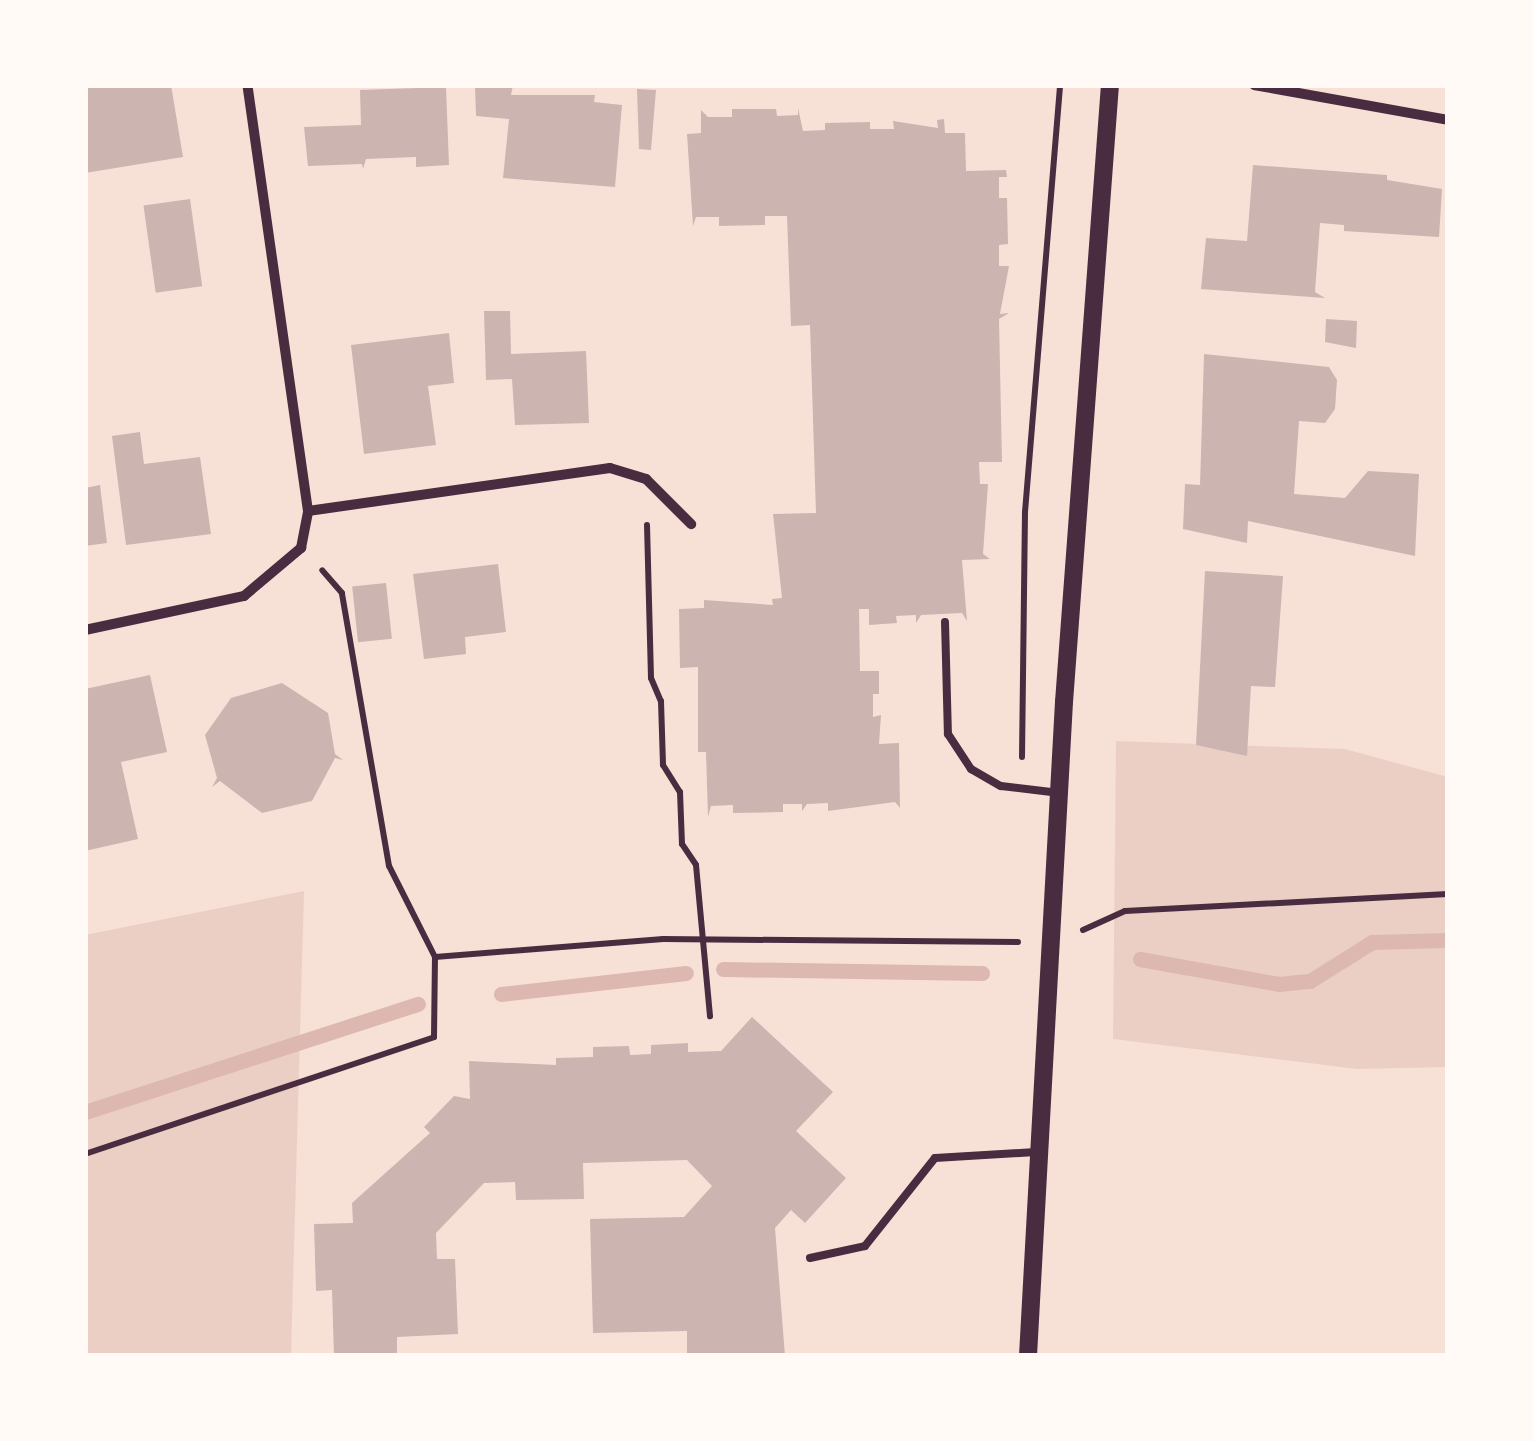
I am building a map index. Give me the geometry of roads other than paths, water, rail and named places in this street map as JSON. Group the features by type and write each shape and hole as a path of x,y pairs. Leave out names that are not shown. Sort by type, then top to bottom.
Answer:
{"street":[{"path":"85,630 244,596 301,548 308,511 247,85"},
{"path":"1028,1356 1060,793 1110,85"},
{"path":"1254,85 1448,120"},
{"path":"308,511 610,468 646,479 691,524"}],"lane":[{"path":"945,622 948,734 971,770 1022,789 1060,793"},
{"path":"810,1258 865,1246 935,1158 1040,1152"}],"waterway":[{"path":"1140,959 1279,984 1310,981 1372,942 1448,940"},
{"path":"723,969 982,973"},
{"path":"501,994 686,973"},
{"path":"85,1112 418,1004"}]}
